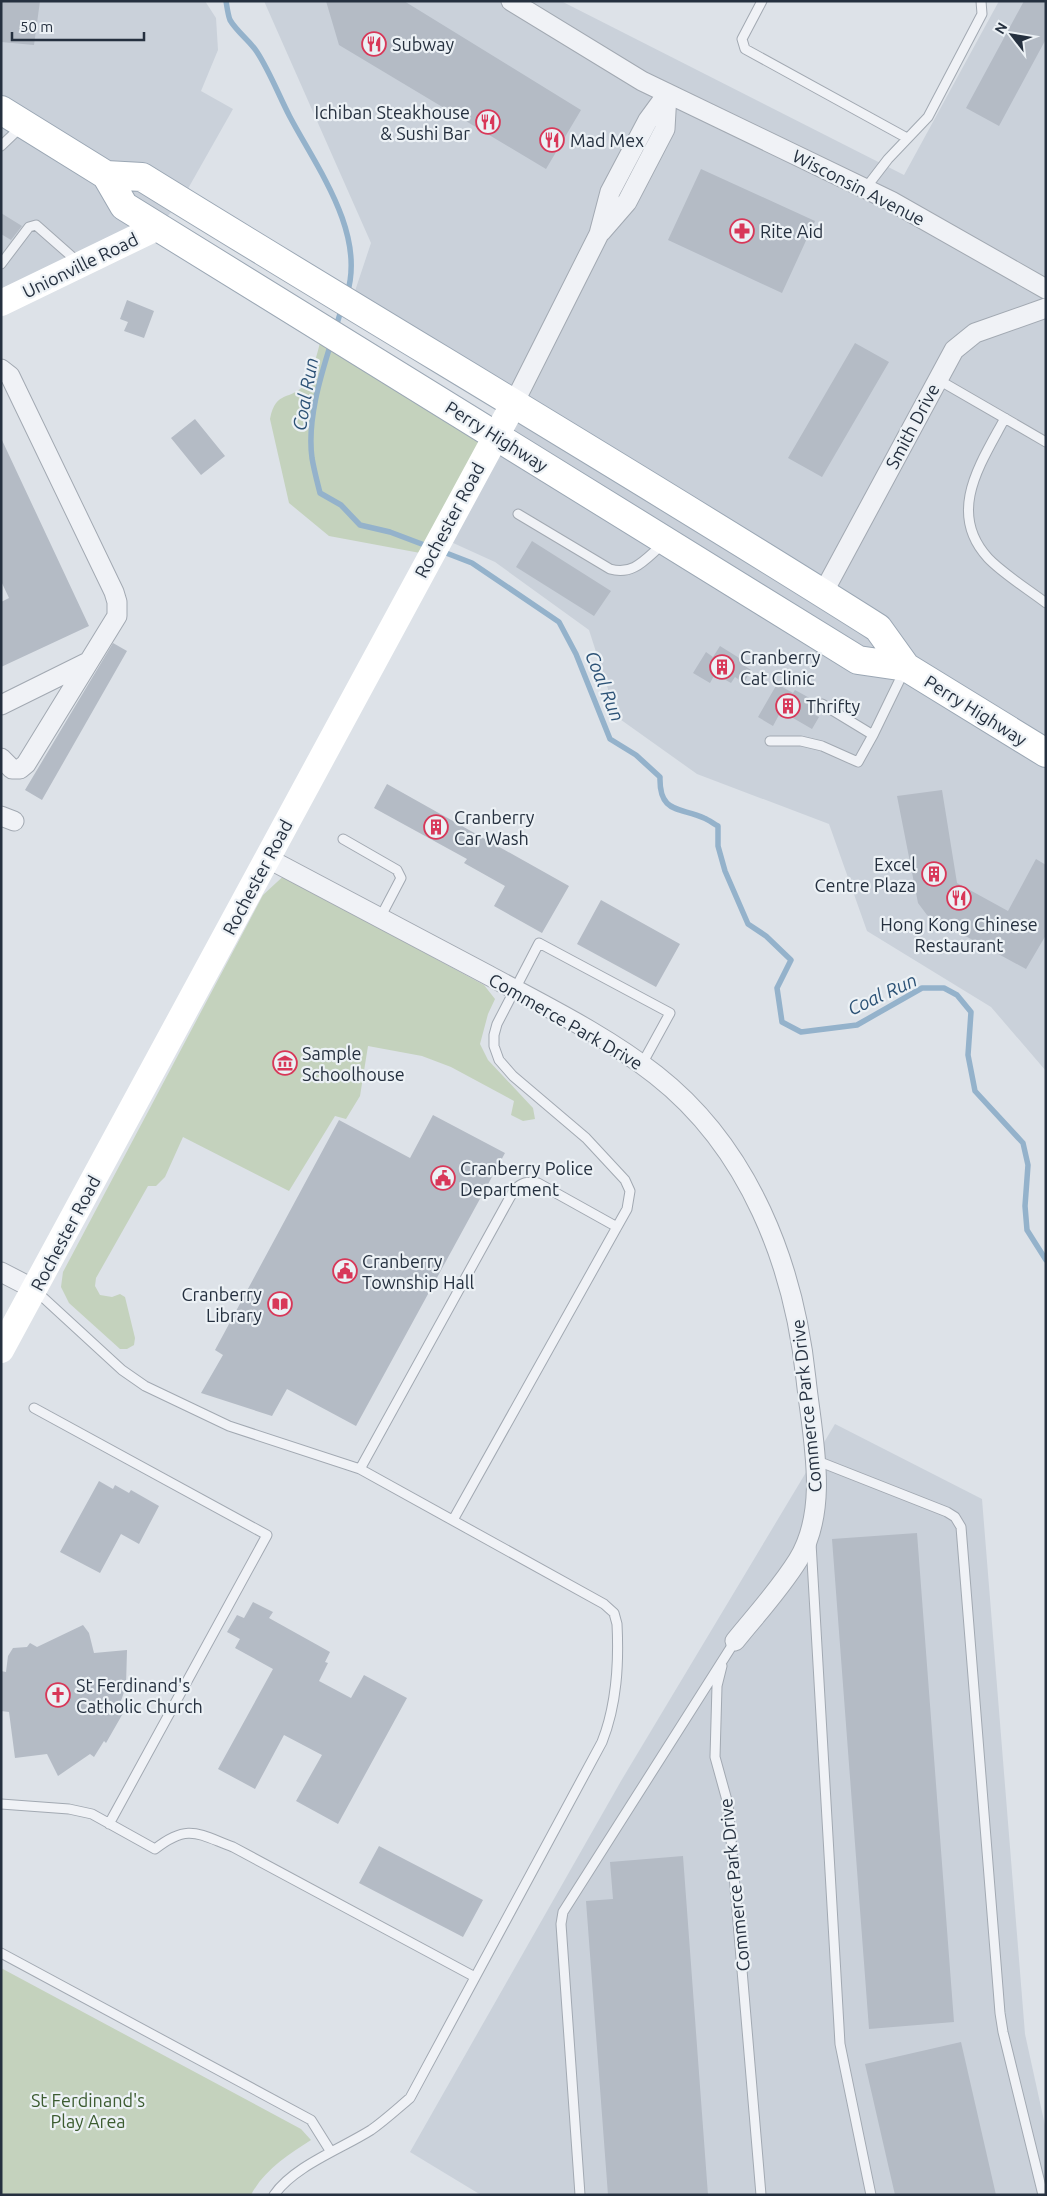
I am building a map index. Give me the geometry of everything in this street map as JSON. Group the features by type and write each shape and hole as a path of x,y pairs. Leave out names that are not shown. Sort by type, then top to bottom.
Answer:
{"main road":[{"name":"Perry Highway","path":"13,117 106,175 124,206 858,660 906,667"},
{"name":"Perry Highway","path":"106,175 142,177 823,593 878,628 906,667 1046,753"}],"street":[{"name":"Wisconsin Avenue","path":"511,1 619,68 667,94 920,216 1046,289"},
{"path":"514,403 599,234 627,202 665,129 667,94"},
{"name":"Unionville Road","path":"1,302 158,227"},
{"name":"Smith Drive","path":"823,593 954,350 966,338 1046,308"},
{"path":"1,369 10,376 114,592 117,602 117,616 26,764 20,769 12,770 1,758"},
{"name":"Rochester Road","path":"1,1350 514,403"},
{"path":"1,705 88,662"},
{"name":"Commerce Park Drive","path":"267,858 594,1033 642,1064 684,1100 729,1151 764,1216 792,1296 803,1348 815,1460 816,1501 810,1530 800,1558 735,1642"},
{"path":"1,1272 34,1289"}],"lane":[{"path":"762,1 742,40 746,49 907,138"},
{"path":"865,188 907,138 928,117 940,98 982,14 981,1"},
{"path":"1,146 13,117"},
{"path":"1,264 29,227 36,225 81,264"},
{"path":"937,379 1046,442"},
{"path":"1005,418 983,459 970,490 968,516 974,539 989,559 1046,603"},
{"path":"518,514 610,569 621,572 635,568 666,541"},
{"path":"770,741 802,741 822,746 858,762 906,667"},
{"path":"822,704 873,735"},
{"path":"343,839 397,870 401,878 380,918"},
{"path":"453,1520 627,1209 630,1199 630,1191 625,1180 586,1138 513,1076 500,1060 494,1046 497,1024 539,943 670,1013 642,1064"},
{"path":"360,1469 514,1190 521,1183 538,1183 617,1226"},
{"path":"34,1289 122,1370 145,1386 229,1426 360,1469 604,1604 614,1613 617,1624 615,1696 611,1719 602,1742 410,2098 371,2130 331,2152 288,2181 274,2195"},
{"path":"34,1408 267,1535 110,1824"},
{"path":"815,1460 947,1512 955,1517 961,1527 1000,2013 1043,2195"},
{"path":"810,1530 840,2044 870,2195"},
{"path":"580,2195 561,1924 563,1912 735,1642"},
{"name":"Commerce Park Drive","path":"735,1642 722,1665 717,1686 714,1757 728,1804 761,2195"},
{"path":"1,1804 69,1809 92,1814 155,1849 169,1838 191,1832 233,1847 475,1977"},
{"path":"1,1953 311,2120 331,2152"}],"shaded area":[{"path":"1,1 205,1 216,18 218,50 201,91 233,109 181,201 158,227 1,303"},
{"path":"264,1 561,1 904,175 999,1 1046,1 1046,1071 991,1007 867,931 829,824 697,774 617,717 589,630 495,562 440,537 513,403 350,306 371,243"},
{"path":"835,1424 982,1499 1025,2034 1046,2130 1046,2195 481,2195 410,2152 621,1781"}],"green space":[{"path":"324,329 495,435 431,555 329,536 289,503 270,419 276,403 280,399 299,390 308,379"},
{"path":"290,870 307,889 484,985 495,999 488,1014 480,1044 488,1060 533,1108 535,1119 523,1121 511,1115 514,1101 451,1067 422,1056 368,1046 360,1096 346,1119 335,1116 289,1191 183,1137 165,1177 156,1186 148,1186 96,1278 95,1286 100,1295 112,1297 120,1294 125,1297 135,1338 134,1345 127,1349 120,1349 69,1303 61,1287 63,1272 263,895"},
{"name":"St Ferdinand's Play Area","path":"1,1968 301,2129 311,2140 285,2157 263,2178 251,2195 1,2195"}],"building":[{"path":"1,1 40,1 34,45 1,42"},
{"path":"326,1 404,1 581,110 546,169 339,45"},
{"path":"1024,1 1046,1 1046,39 999,126 966,108"},
{"name":"Rite Aid","path":"701,169 815,221 782,293 668,240"},
{"path":"1,213 22,226 11,240 1,234"},
{"path":"127,300 154,311 144,338 124,331 128,322 120,319"},
{"path":"855,343 889,362 822,477 788,458"},
{"path":"195,419 225,456 201,475 171,438"},
{"path":"1,438 89,626 1,667 1,602 9,598 1,581"},
{"path":"532,541 611,591 594,616 516,567"},
{"path":"113,643 127,651 42,800 25,790"},
{"name":"Cranberry Cat Clinic","path":"720,646 744,661 742,664 751,670 744,683 735,677 731,683 715,674 710,683 693,673 706,652 713,657"},
{"name":"Thrifty","path":"777,684 793,693 795,690 815,701 809,712 819,717 812,729 781,711 773,726 758,717"},
{"path":"387,784 569,886 542,933 494,906 505,886 464,863 467,859 374,808"},
{"name":"Excel Centre Plaza","path":"942,790 957,883 1008,911 1036,859 1046,865 1046,935 1026,969 927,915 918,903 897,796"},
{"path":"601,900 680,944 656,987 577,944"},
{"path":"433,1115 505,1153 356,1426 287,1389 272,1416 201,1393 223,1355 215,1350 339,1120 410,1158"},
{"path":"99,1481 113,1489 115,1485 129,1493 131,1490 159,1506 139,1544 121,1534 100,1573 60,1552"},
{"path":"917,1533 954,2022 869,2029 832,1539"},
{"path":"253,1602 273,1612 269,1618 330,1652 325,1662 328,1663 319,1681 351,1698 364,1675 407,1698 338,1824 296,1801 322,1755 284,1735 255,1789 218,1769 273,1669 235,1648 240,1639 227,1632 237,1615 244,1618"},
{"path":"83,1625 89,1633 94,1653 127,1650 126,1686 120,1704 126,1708 106,1743 104,1741 94,1757 90,1754 58,1776 47,1754 15,1758 9,1712 1,1711 1,1671 6,1672 8,1656 13,1648 27,1647 30,1643 37,1647"},
{"path":"379,1846 483,1900 463,1937 359,1883"},
{"path":"683,1856 708,2195 608,2195 586,1901 613,1899 610,1862"},
{"path":"961,2042 996,2195 895,2195 865,2064"}],"waterway":[{"name":"Coal Run","path":"226,1 230,20 262,60 290,117 336,202 350,248 351,271 347,294"},
{"name":"Coal Run","path":"336,327 342,307"},
{"name":"Coal Run","path":"331,343 319,385 311,429 312,458 320,493 341,505 360,525 390,532 427,546"},
{"name":"Coal Run","path":"441,551 472,563 559,622 576,654 610,739 636,755 660,777 663,797 667,803 679,810 704,818 718,826 718,846 725,871 748,924 766,936 791,960 777,988 782,1022 801,1032 857,1025 922,988 944,988 957,995 971,1012 968,1055 975,1091 1023,1143 1028,1165 1025,1206 1027,1230 1046,1260"}],"place":[{"name":"Subway","path":"374,44"},
{"name":"Ichiban Steakhouse & Sushi Bar","path":"488,122"},
{"name":"Mad Mex","path":"552,140"},
{"name":"Rite Aid","path":"742,231"},
{"name":"Cranberry Cat Clinic","path":"722,667"},
{"name":"Thrifty","path":"788,706"},
{"name":"Cranberry Car Wash","path":"436,827"},
{"name":"Excel Centre Plaza","path":"934,874"},
{"name":"Hong Kong Chinese Restaurant","path":"959,898"},
{"name":"Sample Schoolhouse","path":"285,1063"},
{"name":"Cranberry Police Department","path":"443,1178"},
{"name":"Cranberry Township Hall","path":"345,1271"},
{"name":"Cranberry Library","path":"280,1304"},
{"name":"St Ferdinand's Catholic Church","path":"58,1695"}]}
